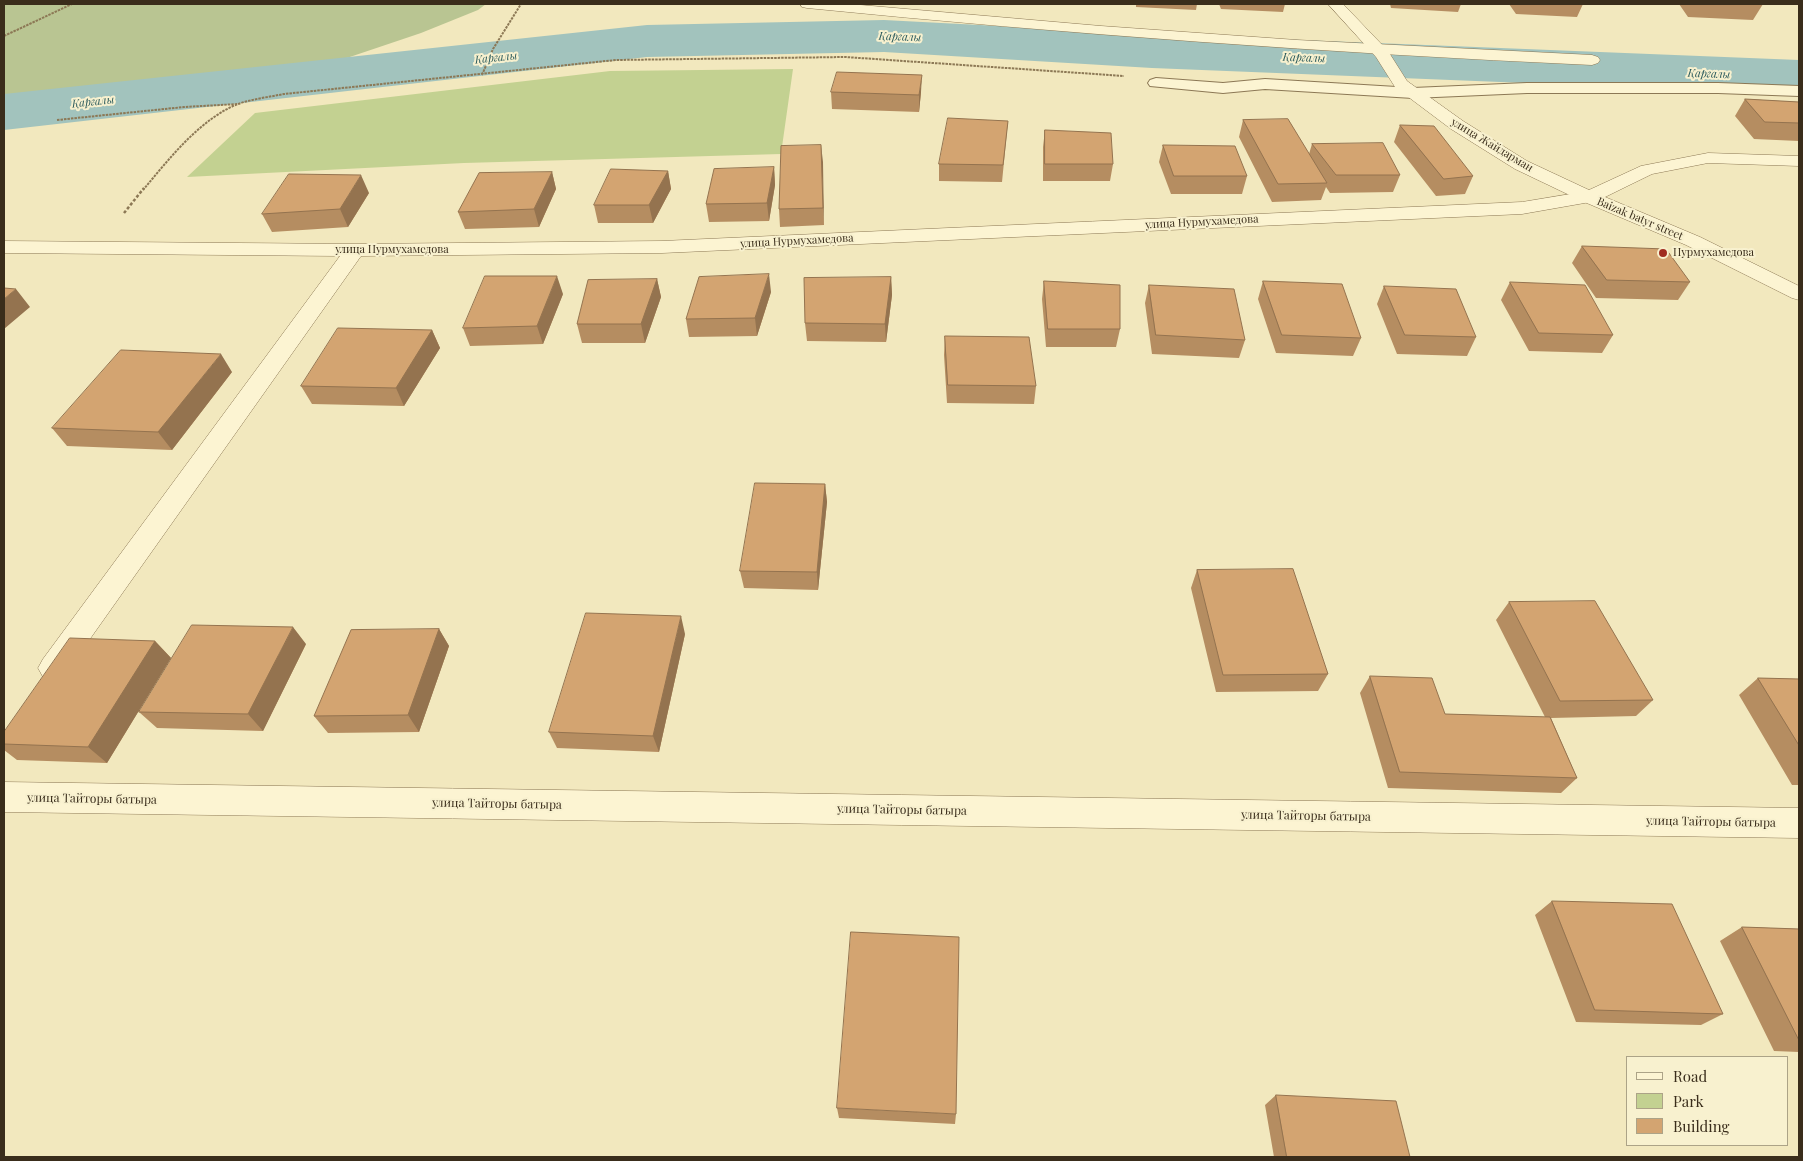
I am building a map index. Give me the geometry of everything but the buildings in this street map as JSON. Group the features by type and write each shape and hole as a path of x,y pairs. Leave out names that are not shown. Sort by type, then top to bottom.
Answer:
{"street":[{"path":"807,4 976,22 1380,52 1592,60"},
{"path":"1335,4 1380,52 1407,89"},
{"name":"улица Жайдарман","path":"1407,89 1456,125 1521,165 1589,197"},
{"name":"улица Нурмухамедова","path":"4,247 355,250 662,248 1522,208 1589,197 1647,170 1708,158 1799,161"},
{"name":"Baizak batyr street","path":"1589,197 1693,241 1799,294"},
{"path":"39,687 355,250"},
{"name":"улица Тайторы батыра","path":"4,797 1799,823"}],"lane":[{"path":"1156,83 1223,88 1265,84 1407,89 1718,88 1799,91"}],"path":[{"path":"4,36 72,4"},
{"path":"482,75 493,49 520,4"},
{"path":"57,120 184,107 238,104 284,94 616,60 845,57 1133,76 1156,83"},
{"path":"94,248 178,148 213,119 238,104"}],"green space":[{"path":"4,4 486,4 478,10 421,33 329,64 4,99"},
{"path":"793,69 781,154 464,163 187,177 255,113 610,71"}],"waterway":[{"name":"Қарғалы","path":"4,112 647,41 884,36 1152,51 1799,77"}],"place":[{"name":"Нурмухамедова","path":"1663,253"}]}
